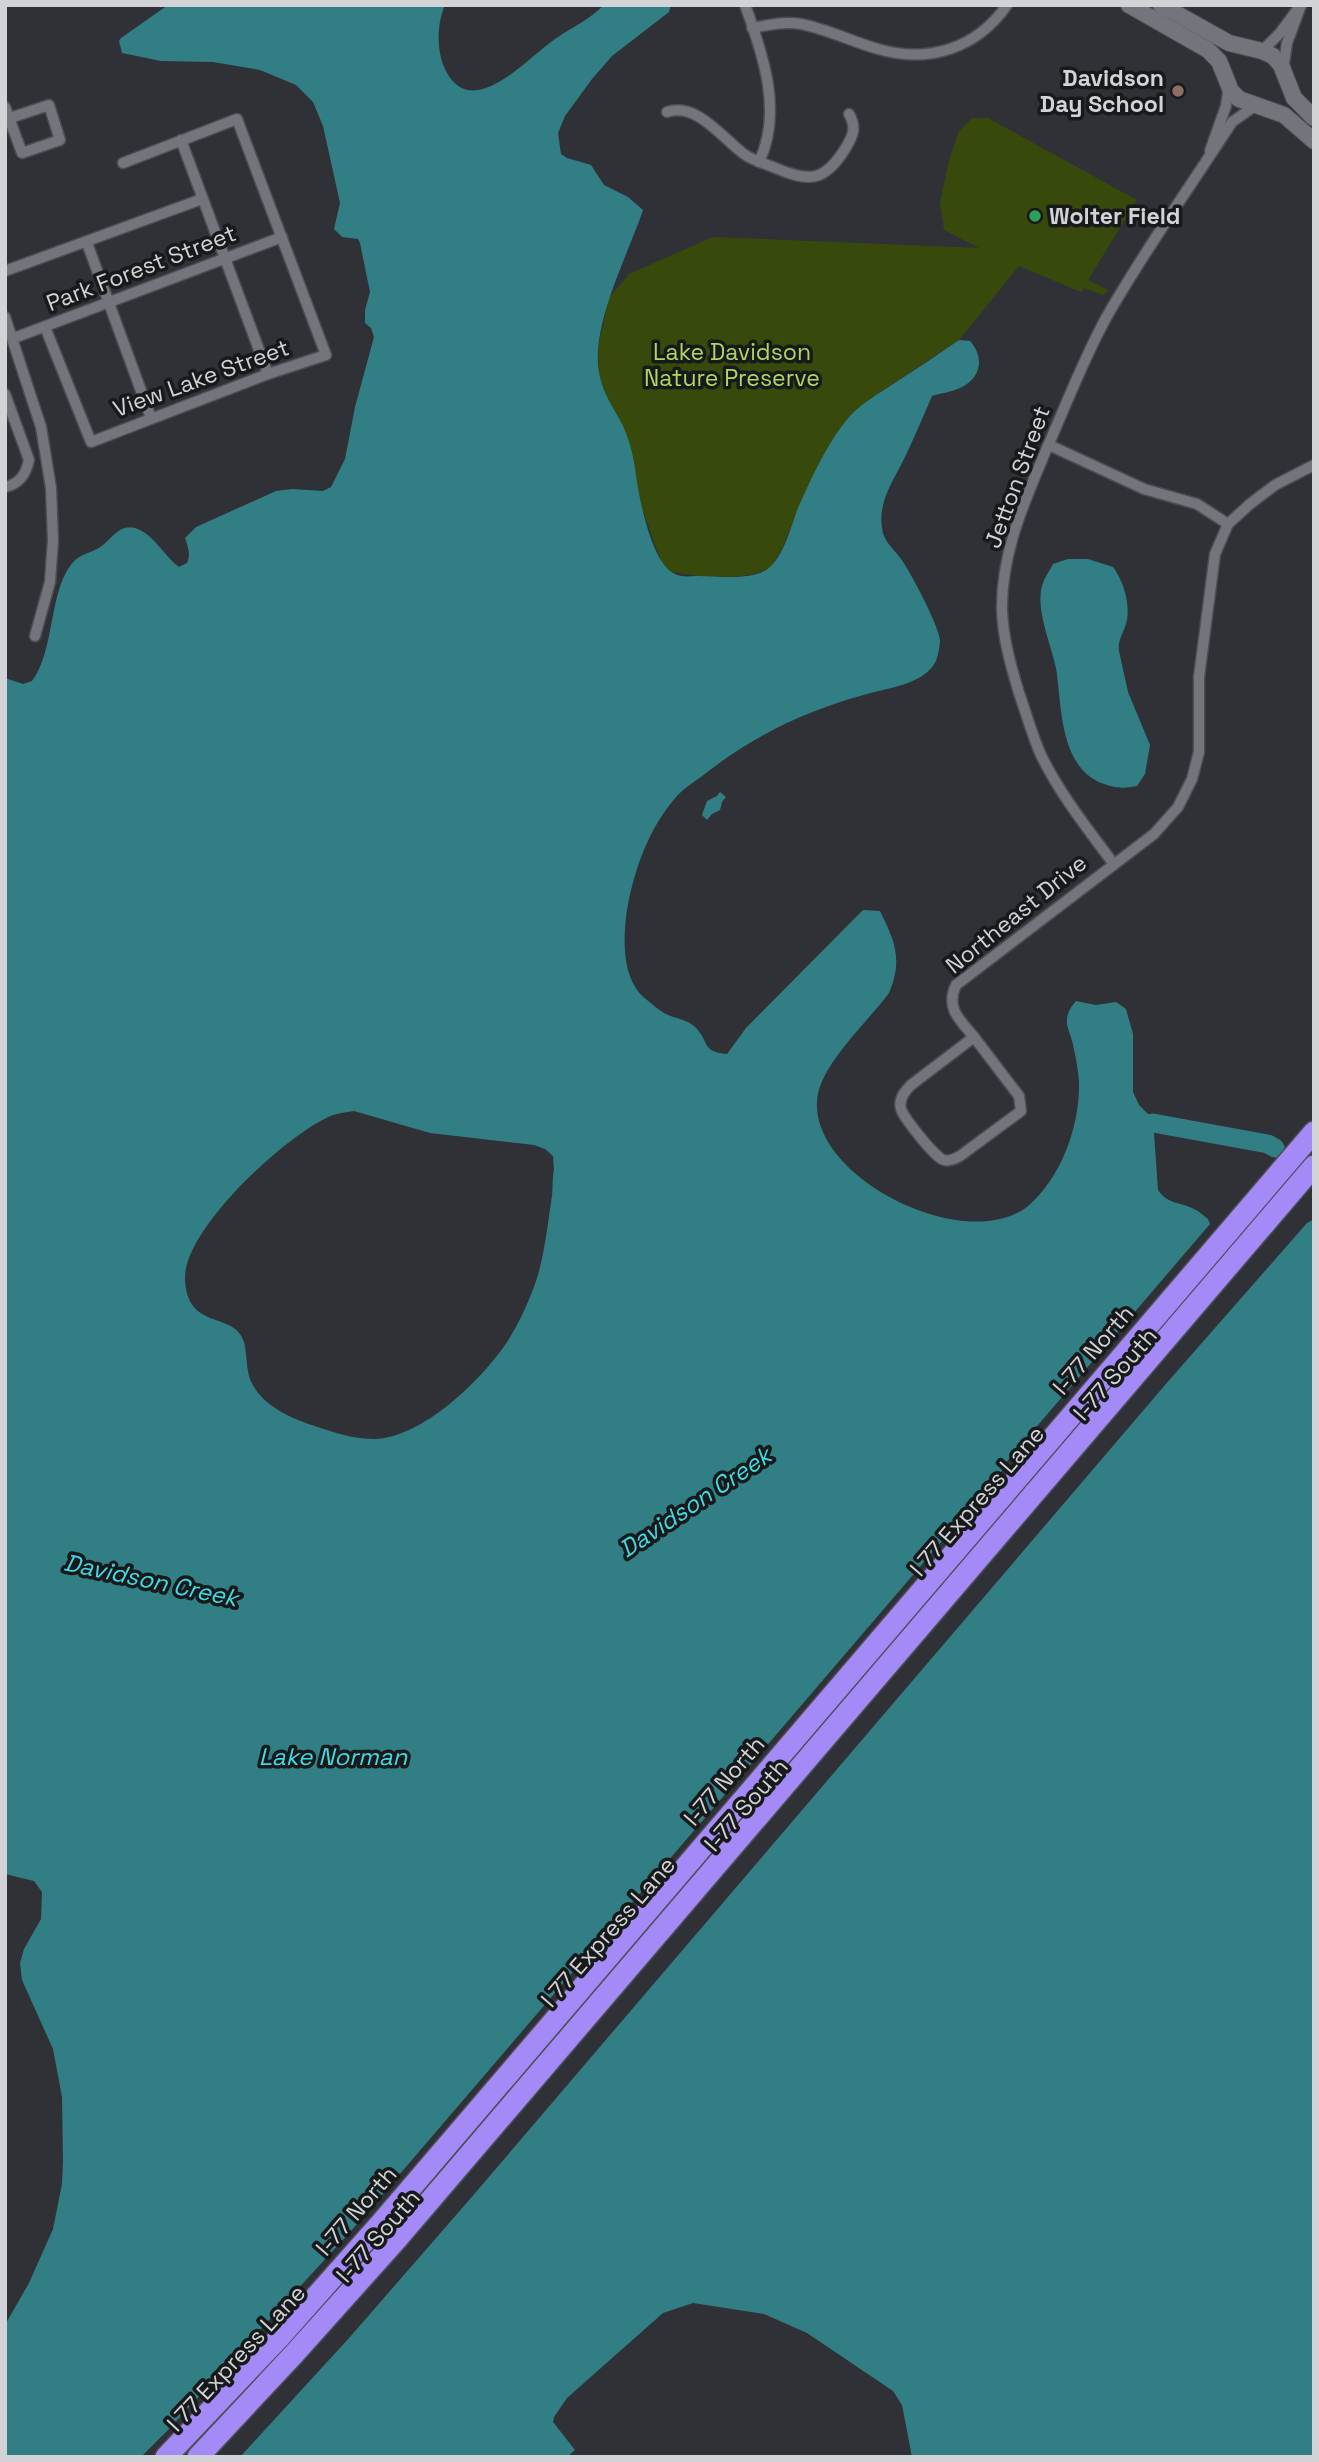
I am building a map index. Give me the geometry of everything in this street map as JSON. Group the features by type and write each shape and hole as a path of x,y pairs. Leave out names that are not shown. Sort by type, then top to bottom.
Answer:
{"highway":[{"name":"I-77 North","path":"166,2457 279,2338 381,2223 1314,1132"},
{"name":"I 77 Express Lane","path":"180,2457 286,2344 397,2219 1314,1147"},
{"name":"I 77 Express Lane","path":"198,2457 398,2238 1314,1166"},
{"name":"I-77 South","path":"212,2457 405,2245 1314,1182"}],"main road":[{"path":"1129,5 1209,50 1219,61 1227,81 1239,99 1290,119 1314,141"},
{"path":"1161,5 1229,43 1273,56 1298,103 1314,118"},
{"path":"1227,81 1232,59 1255,50"},
{"path":"1261,108 1278,100 1285,76"}],"street":[{"path":"745,5 771,101 770,126 759,162"},
{"path":"752,28 772,24 801,24 895,54 941,54 980,34 1007,5"},
{"path":"1255,50 1280,33 1301,5"},
{"path":"1285,76 1287,43 1301,5"},
{"name":"Jetton Street","path":"1208,157 1226,106 1227,81"},
{"path":"49,105 60,140 22,153 7,113 49,105"},
{"name":"Jetton Street","path":"1113,863 1076,814 1041,753 1013,672 1005,638 1003,591 1012,538 1084,363 1105,321 1235,118 1261,108"},
{"path":"667,112 684,110 716,128 741,152 759,162 804,178 820,176 835,165 854,135 849,114"},
{"path":"123,163 237,119 282,237"},
{"path":"181,140 268,374"},
{"path":"5,271 202,200"},
{"name":"Park Forest Street","path":"14,338 282,237"},
{"name":"View Lake Street","path":"45,327 91,442 268,374 326,355 282,237"},
{"path":"87,243 151,418"},
{"path":"5,317 41,427 51,488 53,540 50,582 35,636"},
{"path":"5,394 29,460 22,479 5,487"},
{"path":"1049,445 1137,486 1197,504 1228,524 1275,485 1314,465"},
{"name":"Northeast Drive","path":"974,1037 911,1085 901,1102 901,1109 907,1118 943,1160 960,1156 1021,1111 1019,1096 952,1007 951,996 956,985 1154,834 1178,807 1192,779 1199,752 1199,677 1211,569 1228,524"}],"green space":[{"name":"Lake Davidson Nature Preserve","path":"972,118 988,118 1137,200 1088,280 1108,290 1103,295 1084,288 1081,292 1019,266 959,340 871,398 853,413 838,431 771,567 755,574 733,577 671,572 662,564 642,508 627,439 619,418 608,401 599,375 598,347 609,298 629,274 713,237 979,248 944,230 940,202 949,160 959,131"}],"water":[{"name":"Lake Norman","path":"168,5 445,5 440,20 439,37 442,62 456,84 469,90 484,89 499,82 604,5 671,5 669,12 612,56 565,116 558,133 561,154 591,165 604,185 628,197 643,210 604,315 598,358 600,377 608,400 631,447 648,529 658,556 665,566 679,576 737,577 764,571 780,554 815,472 842,426 855,411 959,340 970,341 975,347 979,367 967,384 932,396 887,492 882,509 884,537 911,575 938,632 940,642 936,661 931,669 915,680 845,700 782,725 725,759 677,796 650,837 632,885 625,939 626,962 633,983 647,1000 662,1011 694,1026 710,1049 727,1054 746,1028 863,910 880,911 893,942 896,970 889,993 835,1059 826,1074 817,1102 822,1131 840,1158 866,1182 898,1202 934,1215 969,1221 1002,1219 1028,1206 1050,1180 1067,1149 1078,1098 1078,1073 1067,1026 1068,1014 1076,1001 1096,1005 1116,1002 1126,1009 1133,1034 1133,1092 1139,1105 1153,1119 1158,1190 1170,1200 1198,1211 1210,1224 351,2231 169,2429 141,2457 5,2457 5,2325 29,2283 53,2229 62,2184 63,2160 62,2097 53,2049 22,1980 20,1963 24,1949 41,1919 42,1892 34,1881 5,1874 5,678 23,684 32,681 45,652 60,586 66,572 75,560 100,547 117,532 130,527 142,531 179,567 188,560 189,550 185,538 196,527 276,491 323,491 331,487 345,459 355,407 374,337 371,328 365,323 370,292 360,243 358,239 342,237 334,229 340,203 323,126 313,102 296,85 260,70 213,62 161,61 122,53 119,41","holes":["354,1111 430,1133 534,1145 553,1156 552,1196 543,1256 532,1292 516,1326 496,1357 466,1390 430,1418 392,1436 374,1439 350,1436 332,1432 282,1412 263,1398 250,1379 244,1342 239,1332 202,1314 188,1296 185,1279 189,1258 201,1235 219,1210 266,1161 314,1125 333,1115"]},
{"path":"1068,559 1088,559 1113,567 1125,592 1127,620 1119,651 1128,692 1150,745 1145,774 1137,786 1110,786 1087,774 1077,763 1065,733 1056,668 1044,625 1041,593 1053,564"},
{"path":"720,792 726,797 720,810 707,820 702,815 707,801"},
{"path":"1314,1219 1314,2457 912,2457 902,2405 893,2391 807,2333 764,2314 693,2303 663,2313 567,2398 553,2422 575,2450 567,2457 240,2457 350,2337 470,2199 1165,1385 1307,1223"}],"waterway":[{"name":"Davidson Creek","path":"1129,1128 1153,1123 1268,1144 1275,1148"}],"place":[{"name":"Davidson Day School","path":"1178,91"},
{"name":"Wolter Field","path":"1035,216"}]}
